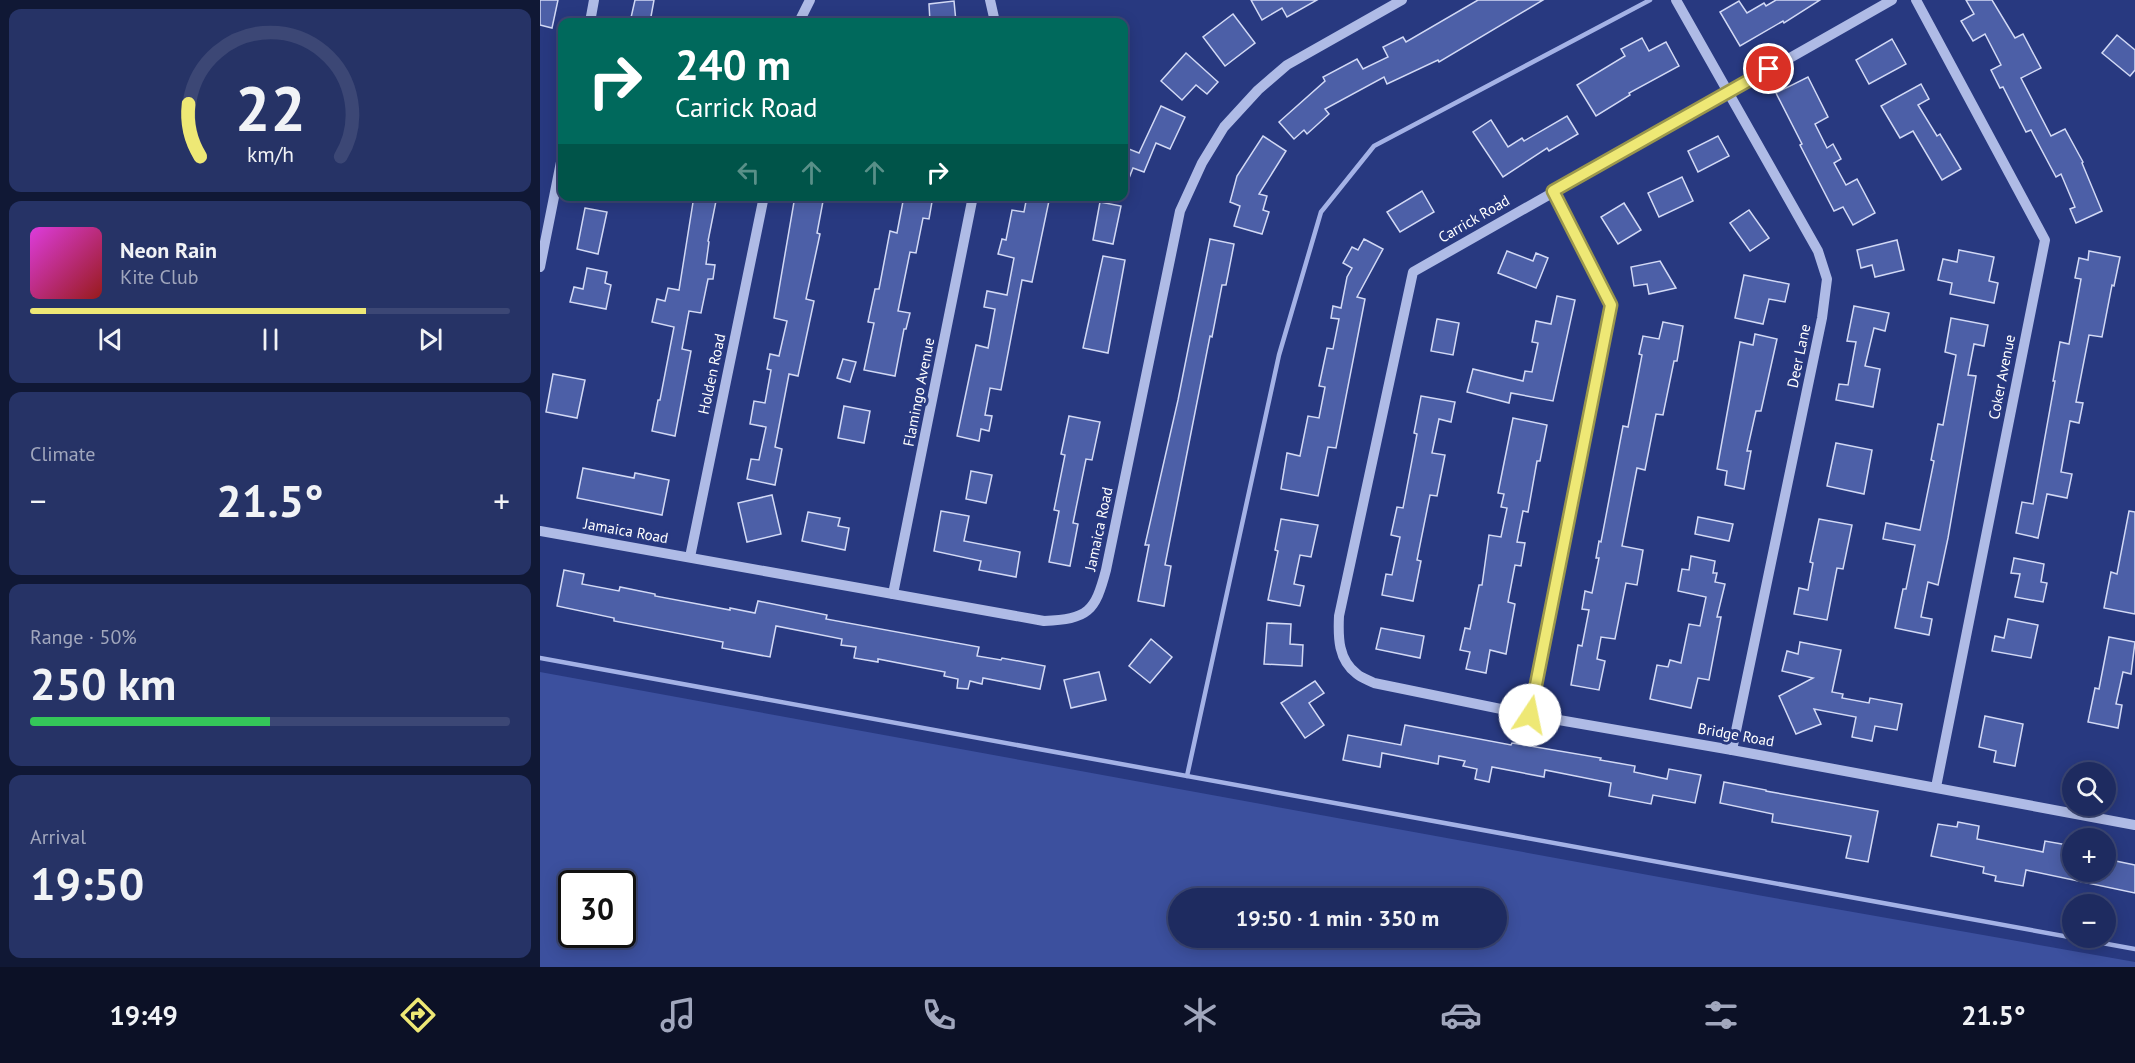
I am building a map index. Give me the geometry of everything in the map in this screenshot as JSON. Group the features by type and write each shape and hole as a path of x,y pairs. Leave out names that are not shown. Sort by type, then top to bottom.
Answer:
{"street":[{"path":"591,18 594,0"},
{"path":"801,18 810,0"},
{"path":"990,0 994,18"},
{"name":"Jamaica Road","path":"540,531 1044,621 1071,620 1086,613 1100,596 1180,211 1202,163 1224,127 1258,90 1287,65 1402,0"},
{"name":"Deer Lane","path":"1676,0 1818,252 1827,279 1822,318 1732,750"},
{"name":"Carrick Road","path":"1342,657 1338,636 1339,616 1413,272 1892,0"},
{"name":"Coker Avenue","path":"1916,0 2045,240 1936,787"},
{"path":"540,267 558,177"},
{"path":"1530,715 1611,305 1553,191"},
{"name":"Holden Road","path":"690,557 763,201"},
{"name":"Flamingo Avenue","path":"893,594 973,201"},
{"name":"Bridge Road","path":"1342,657 1356,674 1374,683 1530,715 2135,825"}],"shaded area":[{"path":"540,672 2135,962 2135,967 540,967"}],"building":[{"path":"540,0 558,0 552,28 540,25"},
{"path":"635,0 654,0 651,18 631,18"},
{"path":"1251,0 1317,0 1287,17 1282,8 1262,20"},
{"path":"1478,0 1543,0 1439,62 1438,60 1387,84 1384,77 1325,109 1329,114 1307,134 1304,130 1294,139 1279,122 1325,81 1323,77 1357,59 1363,69 1388,57 1383,47 1403,37 1406,42"},
{"path":"1776,0 1820,0 1784,23 1783,21 1740,46 1720,12 1739,1 1747,13 1764,3 1766,6"},
{"path":"1966,0 1992,0 2015,38 2023,34 2041,68 2021,78 2051,136 2065,129 2083,162 2102,211 2076,223 2070,209 2075,207 2061,174 2056,177 2031,130 2026,132 2003,87 2000,88 1991,70 2001,65 1985,34 1973,41 1961,21 1974,14"},
{"path":"954,1 956,18 930,18 929,4"},
{"path":"1233,14 1255,43 1225,66 1203,37"},
{"path":"2117,35 2135,50 2135,70 2130,76 2102,53"},
{"path":"1642,38 1649,51 1666,42 1679,66 1629,93 1630,95 1596,116 1577,85 1625,56 1621,49"},
{"path":"1892,39 1906,64 1869,84 1856,60"},
{"path":"1186,53 1218,82 1207,94 1196,85 1182,100 1161,81"},
{"path":"1808,77 1828,117 1815,124 1827,148 1833,144 1841,159 1834,163 1846,185 1857,179 1875,213 1853,225 1843,207 1834,211 1776,93"},
{"path":"1921,84 1929,99 1918,105 1937,136 1940,134 1961,169 1942,180 1913,131 1900,138 1881,106"},
{"path":"1161,106 1185,117 1170,149 1156,143 1144,172 1133,168 1128,181 1128,149 1139,153"},
{"path":"1567,116 1578,134 1549,151 1547,148 1503,177 1473,132 1491,120 1508,147 1522,138 1524,141"},
{"path":"1263,136 1286,151 1259,194 1267,196 1263,210 1269,212 1262,234 1234,226 1240,206 1230,202 1237,176"},
{"path":"1718,136 1729,156 1698,172 1688,151"},
{"path":"1682,177 1693,201 1659,217 1648,193"},
{"path":"1422,191 1434,212 1400,232 1387,212"},
{"path":"693,201 716,201 706,264 715,265 713,279 708,279 701,313 689,311 682,349 691,351 675,436 652,431 674,327 652,322 657,299 665,301 668,288 679,290"},
{"path":"794,201 823,201 817,233 820,234 806,299 814,301 798,376 789,374 775,447 782,449 775,485 747,479 751,459 759,460 766,427 750,424 754,401 765,403 771,370 767,369 770,354 779,356 787,321 774,318"},
{"path":"903,201 932,201 929,219 923,218 916,253 910,252 898,311 910,313 906,329 904,329 895,376 864,370 874,323 868,322 875,289 879,289 890,231 897,233"},
{"path":"1026,201 1049,201 1032,282 1022,280 1001,390 990,388 985,415 992,416 989,431 981,429 979,441 957,436 976,345 988,348 995,309 984,307 987,291 1007,295 1014,258 998,254 1002,239 1006,240 1012,210 1024,212"},
{"path":"1100,202 1121,206 1113,244 1093,240"},
{"path":"1624,203 1641,230 1618,244 1601,217"},
{"path":"585,208 607,212 598,254 577,249"},
{"path":"1749,210 1769,238 1750,251 1730,223"},
{"path":"1210,239 1234,244 1226,285 1222,285 1212,337 1210,336 1165,565 1171,566 1164,606 1138,601 1149,545 1145,545 1178,400"},
{"path":"1364,239 1383,249 1357,297 1365,299 1336,448 1328,447 1318,496 1281,489 1287,453 1300,456 1308,416 1319,418 1325,387 1319,386 1327,348 1333,349 1339,319 1331,318 1333,306 1341,308 1347,277 1352,268 1343,263 1352,247 1358,250"},
{"path":"1897,240 1904,270 1875,277 1872,265 1861,268 1857,250"},
{"path":"1959,250 1994,257 1989,281 1998,283 1994,303 1950,294 1952,283 1938,280 1943,259 1957,262"},
{"path":"1507,251 1533,261 1536,253 1548,258 1536,288 1498,273"},
{"path":"2089,251 2120,257 2102,337 2089,335 2076,402 2083,403 2079,423 2070,421 2061,472 2072,474 2067,498 2047,494 2038,538 2016,533 2022,502 2033,504 2060,342 2069,344 2081,279 2075,278 2079,258 2088,260"},
{"path":"1103,256 1125,260 1108,353 1083,348"},
{"path":"1660,261 1676,288 1649,294 1647,284 1634,286 1631,267"},
{"path":"587,268 607,272 605,283 611,285 606,309 570,302 574,287 583,289"},
{"path":"1744,275 1789,284 1785,302 1769,299 1763,324 1735,318"},
{"path":"1557,296 1575,300 1553,401 1511,393 1509,403 1467,392 1473,369 1523,381 1525,371 1532,372 1538,343 1532,342 1536,321 1551,324"},
{"path":"1854,306 1889,313 1885,331 1874,328 1865,366 1880,369 1873,407 1836,400 1839,384 1848,385 1856,342 1847,341"},
{"path":"1951,318 1988,325 1984,346 1974,344 1968,375 1976,376 1938,585 1928,582 1921,617 1932,619 1929,635 1895,628 1915,545 1883,539 1886,523 1920,530 1934,461 1931,460 1938,424 1943,425 1956,355 1945,352"},
{"path":"1437,319 1459,323 1453,355 1431,351"},
{"path":"1663,322 1683,326 1677,361 1674,361 1663,415 1656,414 1645,470 1637,468 1622,546 1643,550 1637,585 1626,583 1615,639 1601,637 1597,659 1605,661 1599,690 1571,685 1578,645 1582,646 1589,610 1582,609 1585,591 1592,593 1599,558 1596,558 1599,541 1601,542 1623,426 1628,427 1642,355 1639,354 1643,336 1659,339"},
{"path":"1755,334 1777,339 1761,411 1756,411 1747,451 1751,451 1744,489 1725,485 1727,471 1717,469 1740,342 1753,345"},
{"path":"843,359 856,362 850,382 837,378"},
{"path":"553,374 585,380 577,418 546,412"},
{"path":"1421,396 1455,402 1451,422 1439,419 1432,453 1445,455 1437,496 1430,495 1417,560 1421,561 1413,601 1382,595 1386,574 1392,575 1400,537 1391,535 1397,507 1403,508 1417,434 1414,433"},
{"path":"844,406 870,411 864,443 838,438"},
{"path":"1069,416 1100,422 1092,460 1086,459 1073,523 1078,524 1070,566 1049,562 1059,511 1054,510 1065,455 1061,454"},
{"path":"1513,418 1547,425 1540,461 1537,461 1528,512 1523,511 1517,542 1525,543 1521,566 1515,565 1508,602 1515,604 1506,654 1490,650 1486,673 1466,669 1470,652 1460,650 1465,628 1470,629 1479,585 1482,585 1489,535 1501,537 1507,508 1501,507 1504,494 1498,493"},
{"path":"1836,443 1872,450 1864,494 1827,486"},
{"path":"583,468 634,478 635,473 669,480 662,515 577,498"},
{"path":"971,471 992,475 986,503 966,499"},
{"path":"772,495 781,534 747,542 738,503"},
{"path":"941,511 969,516 964,541 1020,552 1016,577 979,570 981,561 934,551"},
{"path":"2129,511 2135,512 2135,614 2104,608 2111,572 2117,574"},
{"path":"808,512 840,518 838,526 849,528 845,550 802,541"},
{"path":"1698,517 1733,524 1729,541 1695,534"},
{"path":"1281,519 1318,525 1311,557 1300,555 1294,584 1304,586 1300,606 1268,600 1278,551 1275,550"},
{"path":"1819,519 1852,525 1843,569 1837,568 1827,620 1794,614 1799,588 1808,590 1813,563 1810,562"},
{"path":"1691,556 1715,561 1713,573 1717,573 1715,582 1725,584 1717,617 1721,617 1709,680 1698,678 1691,708 1650,699 1657,665 1668,667 1670,660 1681,663 1689,624 1700,626 1706,597 1678,591 1682,569 1689,570"},
{"path":"2014,558 2044,564 2041,582 2047,583 2043,602 2015,597 2020,574 2011,573"},
{"path":"564,570 584,574 582,584 619,591 620,587 655,594 655,596 755,613 758,601 827,615 826,619 979,647 977,656 1045,666 1040,689 983,678 982,684 970,681 968,689 957,688 958,679 944,676 945,672 878,659 878,662 854,658 856,647 841,645 842,639 776,626 770,657 722,648 723,642 614,621 614,618 557,606"},
{"path":"2008,619 2038,625 2031,658 1992,651 1995,636 2004,638"},
{"path":"1267,623 1291,624 1290,644 1303,645 1302,666 1264,664"},
{"path":"1381,628 1424,636 1420,658 1376,649"},
{"path":"2109,637 2135,642 2131,674 2123,672 2116,704 2122,705 2118,728 2088,722 2095,688 2099,689"},
{"path":"1151,639 1172,657 1150,683 1129,666"},
{"path":"1800,642 1841,650 1832,692 1843,694 1842,698 1869,703 1870,698 1902,704 1897,730 1875,726 1872,741 1852,737 1856,717 1814,709 1821,724 1796,734 1779,696 1813,678 1782,671 1787,651 1798,654"},
{"path":"1099,672 1106,700 1071,708 1064,680"},
{"path":"1315,681 1324,693 1309,703 1324,725 1305,738 1281,703"},
{"path":"1985,716 2023,724 2015,766 1994,762 1996,751 1979,747"},
{"path":"1405,725 1511,745 1512,743 1601,758 1600,760 1635,766 1634,772 1667,779 1669,769 1701,775 1695,803 1653,795 1651,804 1609,796 1611,783 1545,770 1544,777 1492,767 1489,782 1475,779 1477,769 1463,766 1465,761 1439,756 1438,764 1382,753 1380,767 1343,760 1348,735 1401,745"},
{"path":"1724,782 1878,811 1868,862 1846,858 1851,836 1772,822 1773,814 1720,803"},
{"path":"1958,822 1979,826 1977,839 2043,852 2045,841 2062,844 2062,878 2026,870 2023,886 1995,881 1996,876 1983,873 1984,867 1931,856 1938,824 1957,827"},
{"path":"2116,861 2135,865 2135,893 2083,882 2116,882"}],"waterway":[{"path":"1187,776 1279,355 1321,212 1374,146 1650,0"},
{"path":"540,658 2135,949"}],"route":[{"path":"1530,715 1611,305 1553,191 1769,69"}]}
